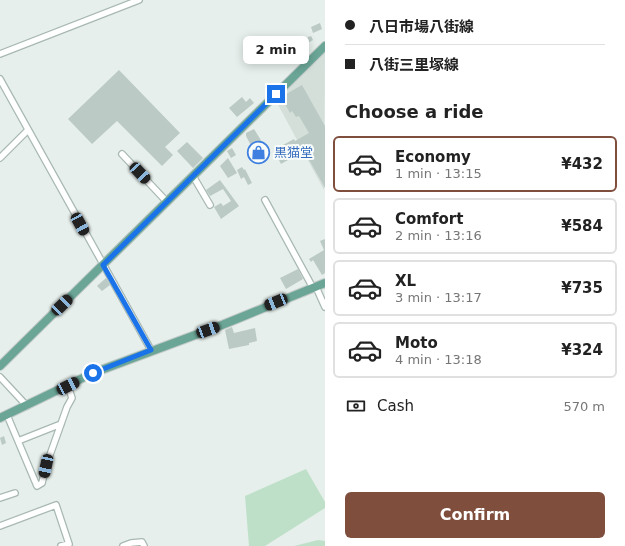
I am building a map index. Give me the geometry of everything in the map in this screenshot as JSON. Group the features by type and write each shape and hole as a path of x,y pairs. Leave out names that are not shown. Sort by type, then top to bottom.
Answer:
{"main road":[{"path":"0,366 325,46"},
{"path":"3,416 27,406 93,373 151,350 222,325 325,283"}],"street":[{"path":"0,54 139,0"},
{"path":"0,79 2,88 28,130 151,350"},
{"path":"0,158 28,130"},
{"path":"122,154 167,202"},
{"path":"193,176 210,205"},
{"path":"266,200 325,307"},
{"path":"0,377 27,406"},
{"path":"3,416 18,441 37,486 42,483 46,466 72,398 68,386"},
{"path":"18,441 61,424"},
{"path":"0,498 15,493"},
{"path":"0,526 56,505 69,544 63,546"},
{"path":"123,546 131,543 142,542 144,546"}],"shaded area":[{"path":"322,53 325,53 324,190 275,99"}],"green space":[{"path":"306,469 325,502 325,508 265,546 249,546 245,496"},
{"path":"318,540 325,541 325,546 294,546"}],"building":[{"path":"320,23 322,29 313,33 311,27"},
{"path":"311,36 313,40 308,43 306,38"},
{"path":"119,70 180,133 165,147 173,155 162,166 117,121 92,144 68,119"},
{"path":"302,85 325,126 325,188 304,151 281,164 274,150 309,133 299,116 296,117 292,111 290,113 281,97"},
{"path":"242,97 246,102 250,98 254,103 237,117 229,108"},
{"path":"254,129 267,150 267,153 260,157 256,155 246,136 246,133"},
{"path":"187,142 203,158 193,168 177,151"},
{"path":"232,148 236,155 231,158 227,151"},
{"path":"228,158 237,173 228,178 220,166"},
{"path":"242,167 244,170 245,169 252,183 248,185 244,177 241,179 237,170"},
{"path":"220,180 239,206 221,219 214,207 221,203 223,206 231,201 223,189 210,196 206,190"},
{"path":"325,239 325,273 322,275 313,260 311,262 309,259 324,250 320,241"},
{"path":"298,269 303,279 286,289 280,278"},
{"path":"106,278 110,285 102,291 97,286"},
{"path":"232,327 234,333 255,328 257,341 249,343 249,345 229,349 225,330"},
{"path":"4,436 6,443 2,445 0,438"}],"place":[{"name":"黒猫堂","path":"259,152"}],"route":[{"path":"93,373 151,350 103,265 276,94"}]}
